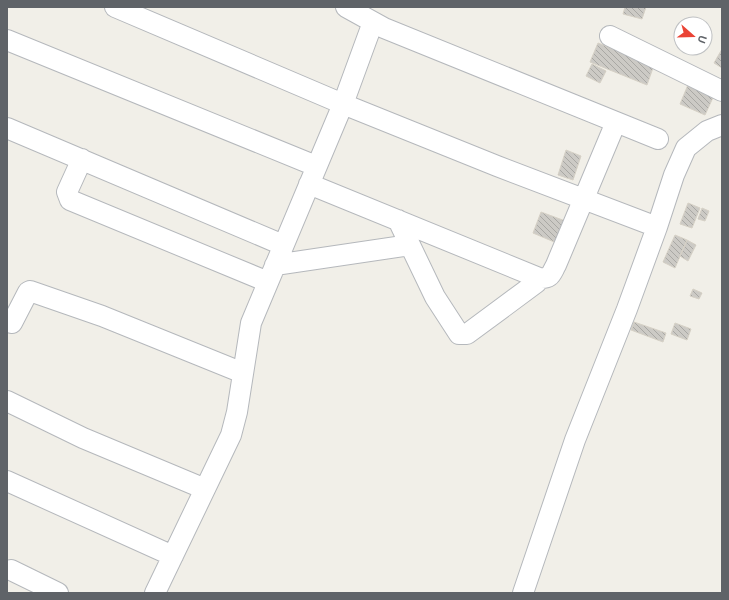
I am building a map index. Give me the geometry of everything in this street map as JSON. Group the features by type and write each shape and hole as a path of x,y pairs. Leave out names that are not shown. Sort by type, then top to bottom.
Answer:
{"street":[{"path":"115,7 343,104 496,166 657,227"},
{"path":"346,7 384,28 658,139"},
{"path":"155,593 231,436 237,412 251,323 343,104 373,22"},
{"path":"610,36 722,91"},
{"path":"7,40 312,175 398,220 539,278 546,278 551,275 556,265 616,122"},
{"path":"523,593 575,440 627,309 674,175 686,148 707,131 722,125"},
{"path":"7,128 283,245"},
{"path":"82,159 67,192 70,200 271,273 410,246"},
{"path":"398,220 435,297 459,334 467,334 536,284 539,278"},
{"path":"7,322 12,323 28,292 30,291 102,316 243,373"},
{"path":"7,402 83,438 205,489"},
{"path":"7,481 173,556"},
{"path":"11,570 58,593"}],"building":[{"path":"625,7 646,7 642,19 623,14"},
{"path":"598,43 654,65 647,85 590,62"},
{"path":"722,49 722,68 714,63"},
{"path":"592,64 606,71 600,83 586,76"},
{"path":"690,80 716,91 705,115 680,104"},
{"path":"566,150 581,156 573,180 558,175"},
{"path":"688,203 700,208 692,228 680,224"},
{"path":"702,208 709,211 705,221 698,219"},
{"path":"541,212 568,222 559,244 533,233"},
{"path":"675,235 687,240 675,268 663,262"},
{"path":"687,240 696,245 688,261 680,256"},
{"path":"693,289 702,293 699,299 690,296"},
{"path":"634,322 666,333 663,342 631,330"},
{"path":"675,323 691,329 687,340 671,334"}]}
